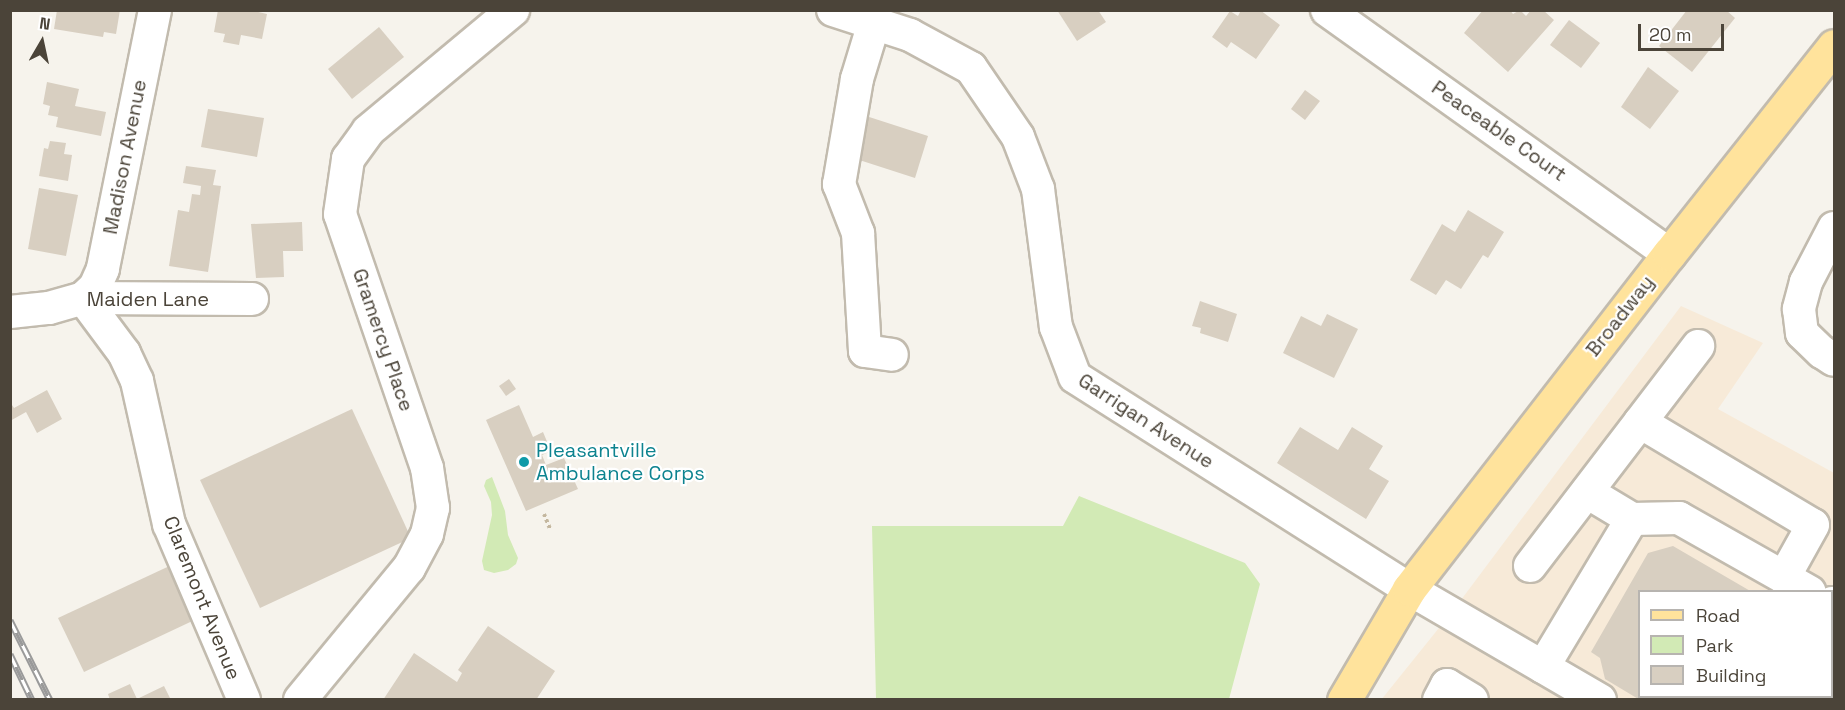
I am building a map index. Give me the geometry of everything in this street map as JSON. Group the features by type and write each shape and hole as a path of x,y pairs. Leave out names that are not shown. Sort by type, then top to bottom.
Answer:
{"main road":[{"name":"Broadway","path":"1344,699 1409,589 1834,46"}],"street":[{"name":"Madison Avenue","path":"83,298 95,287 103,269 155,10"},
{"name":"Gramercy Place","path":"300,699 409,568 427,534 433,508 428,468 340,213 348,159 368,131 513,10"},
{"name":"Garrigan Avenue","path":"833,10 910,35 971,68 1018,137 1038,189 1056,327 1075,378 1409,589 1600,699"},
{"name":"Peaceable Court","path":"1327,10 1669,254"},
{"path":"874,23 856,79 839,184 858,233 865,351 892,355"},
{"path":"1834,228 1806,282 1800,309 1802,333 1821,352 1834,360"},
{"name":"Maiden Lane","path":"10,312 49,308 83,298 252,299"},
{"name":"Claremont Avenue","path":"83,298 124,353 136,381 169,524 244,699"},
{"path":"1530,566 1698,346"},
{"path":"1587,492 1632,519 1679,518 1797,584 1813,525 1640,422"},
{"path":"1543,667 1632,519"},
{"path":"1439,699 1447,685 1472,699"}],"path":[{"path":"544,514 550,529"}],"shaded area":[{"path":"1681,306 1763,343 1718,409 1834,473 1834,582 1832,587 1834,589 1834,699 1381,700 1455,608"}],"green space":[{"path":"492,477 505,511 508,535 518,558 516,564 508,570 494,573 484,570 482,561 492,515 491,502 484,486 486,480"},
{"path":"1079,496 1245,563 1260,584 1229,699 876,699 872,526 1063,526"}],"building":[{"path":"57,10 120,10 116,34 104,32 103,37 54,29"},
{"path":"218,10 249,10 267,14 262,39 241,35 239,45 223,42 225,34 214,32"},
{"path":"1057,10 1098,10 1106,22 1077,41"},
{"path":"1241,10 1260,10 1280,25 1256,59 1231,42 1227,48 1212,37 1230,11 1238,16"},
{"path":"1483,10 1510,10 1513,14 1520,10 1526,16 1531,10 1543,10 1554,20 1508,72 1464,33"},
{"path":"1687,10 1726,10 1735,18 1692,72 1659,46"},
{"path":"1569,20 1600,43 1581,68 1550,45"},
{"path":"379,27 404,57 352,99 328,69"},
{"path":"1648,67 1679,91 1650,129 1621,107"},
{"path":"47,82 79,89 75,106 106,112 101,136 56,127 58,117 48,115 50,106 43,104"},
{"path":"1305,90 1320,101 1305,120 1291,109"},
{"path":"208,109 264,118 257,157 201,147"},
{"path":"863,115 928,136 915,178 850,157"},
{"path":"50,141 66,143 64,154 72,155 68,181 39,176 44,148 48,149"},
{"path":"186,166 216,170 213,185 221,186 208,272 169,266 178,210 189,212 192,194 200,195 201,186 183,183"},
{"path":"39,188 78,195 66,256 28,249"},
{"path":"1468,210 1504,232 1488,258 1483,255 1461,289 1446,280 1436,295 1410,280 1442,224 1455,232"},
{"path":"302,222 303,251 283,251 284,277 256,278 251,224"},
{"path":"1200,301 1237,314 1228,342 1200,333 1201,328 1192,326"},
{"path":"1327,314 1358,329 1334,378 1283,353 1301,316 1321,326"},
{"path":"509,379 516,389 506,396 499,386"},
{"path":"47,390 62,419 37,433 26,412 10,421 10,402 14,408"},
{"name":"Pleasantville Ambulance Corps","path":"519,405 533,437 543,432 551,451 542,455 546,465 564,458 578,489 526,511 486,420"},
{"path":"352,409 411,538 260,608 200,480"},
{"path":"1300,427 1338,450 1352,427 1383,446 1369,469 1389,481 1366,519 1277,463"},
{"path":"1673,546 1749,590 1638,590 1638,698 1833,698 1833,638 1834,700 1640,700 1605,679 1600,658 1591,652 1648,553"},
{"path":"178,562 203,616 84,672 58,618"},
{"path":"488,626 555,671 536,700 383,700 414,653 457,682 462,673 458,670"},
{"path":"130,684 137,699 164,686 171,700 110,700 108,694"}],"railway":[{"path":"10,620 50,700"},
{"path":"10,654 32,700"}],"place":[{"name":"Pleasantville Ambulance Corps","path":"524,462"}]}
